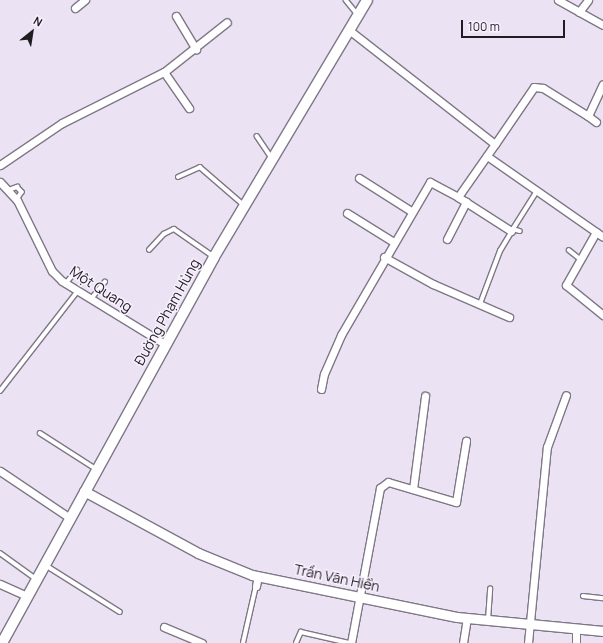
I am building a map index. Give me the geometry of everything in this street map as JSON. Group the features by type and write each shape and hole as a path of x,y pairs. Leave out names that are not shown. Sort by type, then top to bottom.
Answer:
{"main road":[{"name":"Đường Phạm Hùng","path":"2,643 84,491 214,257 367,0"}],"street":[{"path":"75,8 86,0"},
{"path":"558,0 603,25"},
{"path":"579,12 588,0"},
{"path":"176,16 196,49"},
{"path":"0,166 62,123 164,72 196,49 227,22"},
{"path":"350,30 495,144"},
{"path":"164,72 189,108"},
{"path":"588,116 603,84"},
{"path":"458,197 536,86 596,122"},
{"path":"487,156 603,237"},
{"path":"359,178 411,211"},
{"path":"321,389 336,344 392,241 432,180 512,230"},
{"name":"Một Quang","path":"0,182 17,200 52,271 65,284 165,344"},
{"path":"447,238 466,202"},
{"path":"347,213 392,241"},
{"path":"596,232 580,259 567,287 602,312"},
{"path":"384,257 479,305 509,317"},
{"path":"529,634 547,447 566,395"},
{"path":"413,488 422,438 420,432 425,396"},
{"path":"350,643 380,488 388,482 413,488 456,502 466,441"},
{"path":"0,471 70,518"},
{"name":"Trần Văn Hiển","path":"84,491 198,553 257,582 359,602 488,620 529,634 576,637 603,631"},
{"path":"0,584 27,596"},
{"path":"463,643 467,618"},
{"path":"164,627 202,643"}],"lane":[{"path":"346,0 358,15"},
{"path":"258,136 272,159"},
{"path":"178,177 200,167 245,206"},
{"path":"479,305 512,230 537,192"},
{"path":"149,250 164,234 174,229 214,257"},
{"path":"512,230 520,231"},
{"path":"570,250 580,259"},
{"path":"65,284 77,270"},
{"path":"90,300 105,282"},
{"path":"0,391 77,292"},
{"path":"40,433 97,469"},
{"path":"0,553 36,579"},
{"path":"44,564 120,612"},
{"path":"243,643 257,582"},
{"path":"488,620 490,589"},
{"path":"583,596 603,598"},
{"path":"296,643 301,632 350,643"}]}
